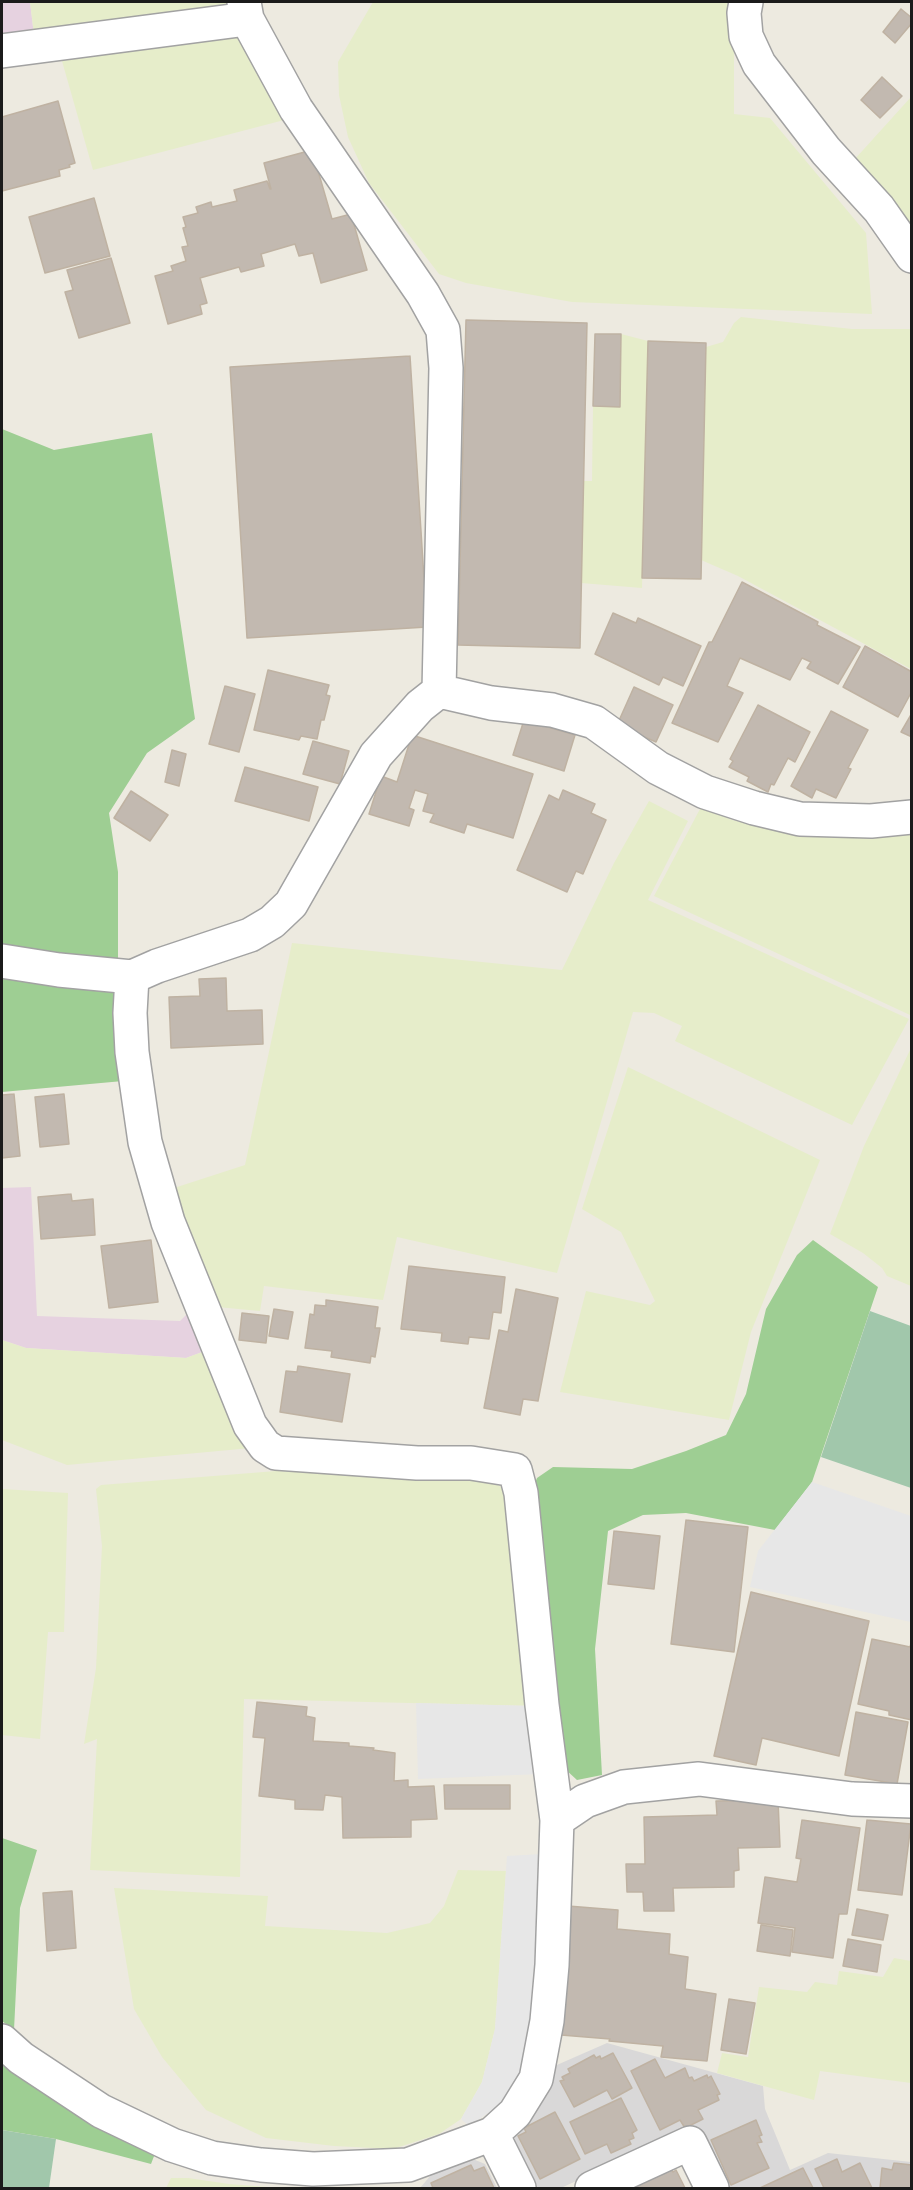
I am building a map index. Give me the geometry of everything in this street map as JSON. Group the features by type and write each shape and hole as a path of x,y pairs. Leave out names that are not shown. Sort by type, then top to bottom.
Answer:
{"street":[{"path":"746,2 744,13 746,36 759,64 826,151 879,209 912,256"},
{"path":"2,51 245,10 296,109 423,294 443,330 446,368 439,691"},
{"path":"439,691 491,703 552,710 594,722 658,768 705,792 754,808 800,819 871,821 912,817"},
{"path":"2,961 58,970 132,977 250,935 272,922 291,904 376,754 420,706 439,691"},
{"path":"2,2041 21,2058 101,2111 172,2145 212,2158 261,2165 408,2177 492,2134 515,2113 536,2079 547,2021 552,1965 557,1820 542,1705 521,1493 515,1470 471,1464 417,1463 276,1453 265,1446 250,1425 168,1222 145,1142 132,1052 130,1013 132,977"},
{"path":"557,1820 585,1801 624,1787 699,1779 852,1799 912,1801"},
{"path":"492,2134 519,2188"},
{"path":"592,2188 690,2143 712,2188"}],"shaded area":[{"path":"2,2 30,2 34,35 2,39"},
{"path":"31,1187 37,1316 180,1321 191,1310 205,1351 186,1358 26,1348 2,1340 2,1188"},
{"path":"812,1482 911,1516 911,1622 750,1587 758,1551"},
{"path":"416,1703 534,1706 542,1774 418,1779"},
{"path":"542,1854 531,2021 523,2067 515,2087 497,2107 469,2126 461,2119 482,2082 495,2029 507,1856"},
{"path":"607,2043 763,2086 765,2109 790,2170 828,2153 911,2162 911,2188 726,2188 696,2126 561,2188 535,2186 514,2140 518,2127 550,2068"},
{"path":"468,2157 485,2164 497,2188 420,2188 431,2175"}],"green space":[{"path":"30,2 229,2 226,13 34,35"},
{"path":"373,2 734,2 734,114 770,118 866,233 872,314 572,302 466,283 439,274 369,183 348,137 339,95 338,62"},
{"path":"232,35 243,39 288,119 93,170 62,61"},
{"path":"911,97 912,219 907,224 854,160"},
{"path":"741,317 852,329 911,329 911,669 738,576 701,560 706,347 723,342 734,323"},
{"path":"621,334 648,341 642,588 581,583 583,481 592,481 593,406 620,407"},
{"path":"2,429 54,450 152,433 195,719 147,753 109,813 118,872 118,992 123,1081 2,1092"},
{"path":"649,801 688,821 648,900 909,1019 852,1125 675,1041 682,1026 654,1013 633,1012 557,1273 397,1237 383,1300 264,1286 260,1311 217,1307 204,1279 174,1188 245,1165 292,943 562,970 614,863"},
{"path":"701,807 732,820 767,828 911,828 910,1015 654,896"},
{"path":"911,1048 911,1286 887,1276 882,1268 863,1253 830,1234 864,1146"},
{"path":"628,1067 820,1160 751,1332 729,1420 560,1392 586,1291 650,1305 655,1301 621,1232 582,1209"},
{"path":"813,1240 878,1287 812,1482 775,1530 686,1513 643,1515 608,1531 595,1649 602,1775 577,1780 565,1769 534,1485 537,1478 553,1467 632,1469 726,1435 746,1394 766,1309 797,1255"},
{"path":"870,1311 911,1326 911,1488 821,1457"},
{"path":"2,1340 26,1348 186,1358 205,1351 251,1448 67,1465 2,1440"},
{"path":"276,1471 468,1478 490,1480 501,1487 534,1706 244,1699 240,1877 90,1870 97,1739 84,1744 96,1668 102,1546 96,1489 101,1485"},
{"path":"2,1489 68,1493 64,1632 48,1632 40,1739 2,1735"},
{"path":"2,1838 37,1850 20,1908 14,2030 2,2021"},
{"path":"458,1870 506,1871 495,2029 482,2082 461,2119 439,2134 393,2149 334,2146 266,2138 206,2110 162,2057 134,2009 114,1888 268,1896 265,1926 387,1933 430,1923 444,1906"},
{"path":"894,1958 911,1961 911,2083 820,2071 814,2100 717,2073 722,2053 748,2057 759,1987 807,1992 815,1982 837,1985 839,1971 883,1977"},
{"path":"2,2063 95,2125 156,2151 151,2164 56,2139 2,2130"},
{"path":"2,2130 56,2139 49,2188 2,2188"},
{"path":"171,2178 188,2178 280,2188 166,2188"}],"building":[{"path":"901,9 912,18 912,23 895,43 883,32"},
{"path":"882,77 902,96 880,118 861,100"},
{"path":"58,101 75,163 59,170 60,176 2,191 2,117"},
{"path":"312,150 332,219 351,214 367,270 321,283 313,253 299,256 295,244 261,254 264,266 241,272 239,267 200,278 207,303 200,305 202,314 168,324 155,276 173,271 171,266 186,261 182,247 188,246 183,228 186,227 183,217 198,213 196,207 211,202 212,207 237,201 234,190 267,181 271,189 264,163"},
{"path":"94,198 110,256 45,273 29,217"},
{"path":"111,258 130,323 79,338 65,292 73,290 67,270"},
{"path":"466,320 587,323 580,648 458,645"},
{"path":"595,334 621,334 620,407 593,406"},
{"path":"648,341 706,343 701,579 642,578"},
{"path":"410,356 427,627 247,638 230,367"},
{"path":"742,582 860,647 838,684 807,668 811,662 802,658 790,680 740,658 727,686 743,693 718,742 672,723 709,642 712,642"},
{"path":"613,613 636,623 638,618 701,646 683,686 663,677 659,685 595,654"},
{"path":"865,646 912,672 912,691 898,717 843,687"},
{"path":"268,670 329,685 326,695 330,696 317,739 301,736 299,740 254,730"},
{"path":"225,686 255,694 239,752 209,744"},
{"path":"634,687 673,705 656,742 617,725"},
{"path":"758,705 810,732 795,762 788,758 768,792 747,781 749,777 729,767 733,761 730,759"},
{"path":"831,711 868,730 848,768 851,769 836,798 816,789 812,798 791,786"},
{"path":"912,713 912,737 901,732"},
{"path":"524,720 575,735 564,771 513,755"},
{"path":"412,735 533,774 513,838 467,824 464,833 430,822 434,814 423,811 428,794 415,790 409,808 414,810 409,826 369,814 381,776 397,782"},
{"path":"313,741 349,751 340,784 303,774"},
{"path":"172,750 186,754 179,786 165,782"},
{"path":"245,767 318,787 309,821 235,801"},
{"path":"563,790 595,804 591,813 606,820 583,874 576,871 567,892 517,870 549,795 559,800"},
{"path":"131,791 168,815 150,841 114,818"},
{"path":"226,978 227,1011 262,1010 263,1044 171,1048 169,997 200,996 199,979"},
{"path":"14,1094 20,1156 2,1158 2,1095"},
{"path":"64,1094 69,1144 40,1147 35,1097"},
{"path":"71,1194 72,1201 93,1199 95,1235 41,1239 38,1197"},
{"path":"151,1240 158,1302 109,1308 101,1246"},
{"path":"409,1266 505,1277 501,1313 493,1312 489,1339 469,1337 468,1344 441,1341 442,1333 401,1329"},
{"path":"516,1289 558,1298 538,1401 523,1399 520,1415 484,1408 499,1330 508,1332"},
{"path":"326,1300 378,1307 375,1328 380,1328 375,1357 371,1356 370,1363 331,1357 332,1351 305,1348 310,1314 314,1315 315,1305 326,1306"},
{"path":"274,1309 293,1312 288,1339 269,1336"},
{"path":"242,1313 269,1316 266,1343 239,1340"},
{"path":"298,1366 350,1374 342,1422 280,1412 286,1371 297,1372"},
{"path":"686,1520 748,1527 734,1652 671,1644"},
{"path":"614,1531 660,1536 654,1589 608,1584"},
{"path":"751,1592 869,1621 839,1756 762,1738 756,1765 714,1756"},
{"path":"872,1639 910,1647 912,1640 912,1720 889,1715 889,1711 858,1704"},
{"path":"257,1702 307,1707 306,1716 315,1718 313,1741 349,1743 349,1746 395,1753 394,1781 408,1780 408,1787 434,1786 437,1819 411,1820 411,1837 343,1838 342,1797 325,1795 323,1810 295,1809 295,1800 259,1796 265,1738 253,1737"},
{"path":"856,1712 908,1722 897,1784 845,1775"},
{"path":"444,1785 510,1785 510,1809 445,1809"},
{"path":"778,1800 780,1847 738,1848 739,1870 734,1871 734,1887 673,1888 674,1911 644,1911 643,1892 627,1892 626,1864 645,1864 644,1817 717,1815 716,1801"},
{"path":"802,1820 860,1828 847,1914 839,1914 833,1958 792,1952 795,1928 758,1923 765,1877 797,1882 801,1859 796,1858"},
{"path":"867,1820 911,1824 902,1895 858,1890"},
{"path":"72,1891 76,1948 47,1951 43,1893"},
{"path":"568,1906 618,1910 617,1929 670,1934 669,1954 688,1957 685,1989 716,1994 707,2061 661,2057 663,2046 561,2035"},
{"path":"857,1909 888,1915 883,1940 852,1935"},
{"path":"761,1925 793,1930 790,1956 757,1951"},
{"path":"848,1939 881,1945 877,1972 843,1966"},
{"path":"729,1999 755,2003 746,2054 721,2050"},
{"path":"613,2053 632,2088 612,2099 607,2090 574,2107 560,2081 564,2080 562,2077 570,2073 568,2069 594,2055 596,2058 600,2056 601,2059"},
{"path":"655,2059 665,2078 685,2068 689,2078 692,2077 694,2081 707,2075 708,2078 711,2076 720,2094 717,2095 719,2100 698,2110 703,2119 685,2128 680,2120 660,2130 631,2071"},
{"path":"621,2098 637,2130 632,2133 634,2138 629,2140 631,2144 611,2153 607,2144 585,2154 570,2122"},
{"path":"555,2112 580,2159 540,2179 518,2136 526,2132 524,2128"},
{"path":"756,2120 762,2135 759,2136 762,2142 757,2143 769,2168 731,2185 711,2140"},
{"path":"837,2159 842,2172 860,2163 872,2188 824,2188 815,2169"},
{"path":"894,2163 912,2165 912,2188 880,2188 882,2168 892,2170"},
{"path":"471,2165 474,2171 484,2167 494,2188 433,2188 431,2183"},
{"path":"803,2168 813,2188 760,2188"},
{"path":"671,2169 673,2172 676,2170 685,2188 629,2188"}]}
